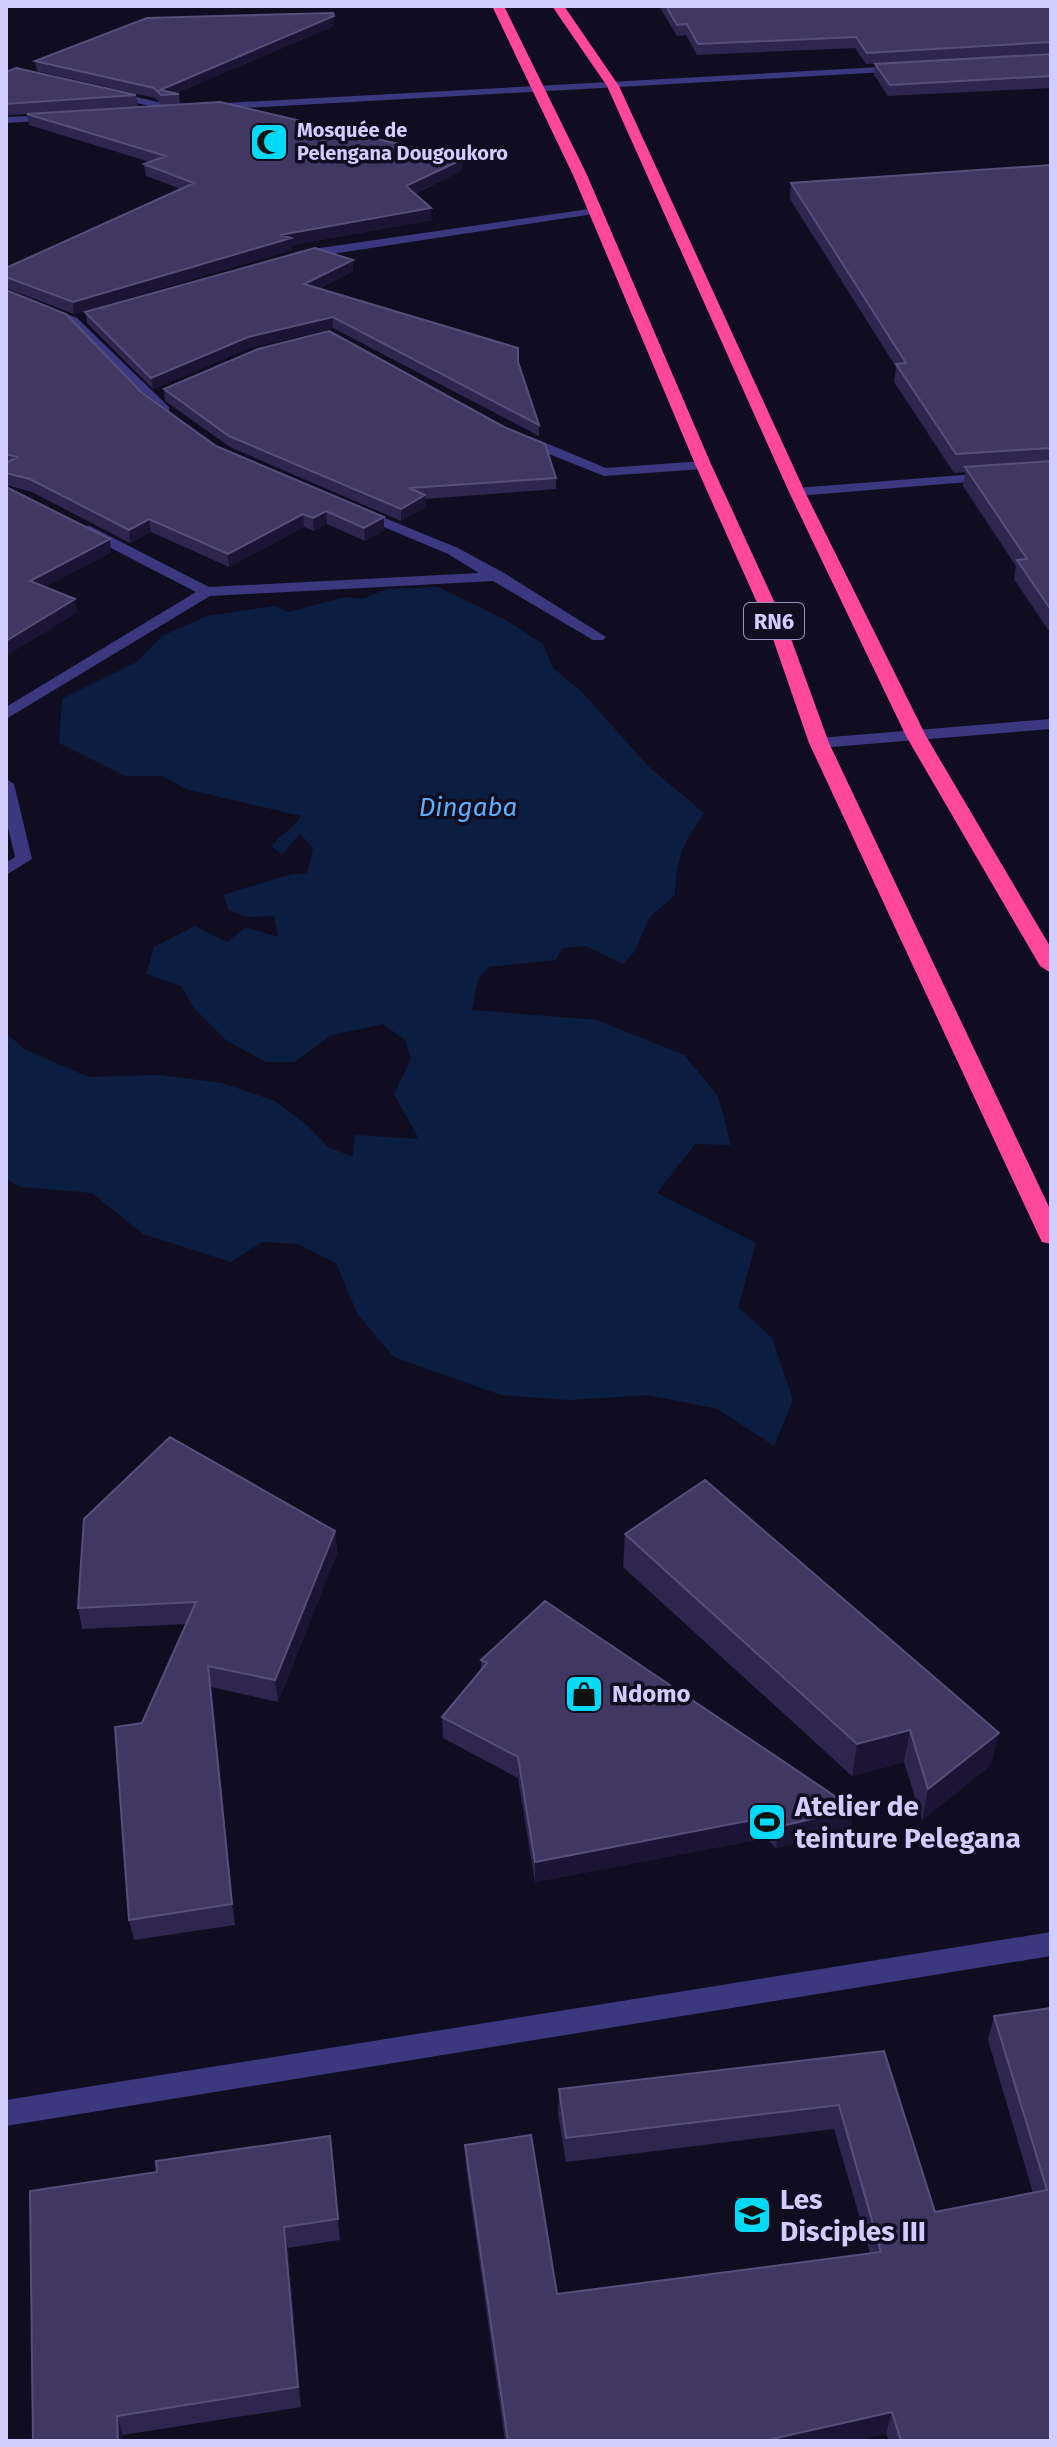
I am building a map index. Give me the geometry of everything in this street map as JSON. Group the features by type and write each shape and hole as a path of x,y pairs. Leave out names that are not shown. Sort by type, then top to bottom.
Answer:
{"highway":[{"name":"RN6","path":"498,6 543,89 703,465 803,686 819,743 1051,1236"},
{"path":"558,6 613,86 797,492 916,736 1051,966"}],"street":[{"path":"129,112 909,68"},
{"path":"98,91 175,109"},
{"path":"6,120 67,116"},
{"path":"290,258 596,211"},
{"path":"6,294 80,319 175,417"},
{"path":"511,433 604,472 703,465"},
{"path":"797,492 1003,476"},
{"path":"339,502 453,551 598,637"},
{"path":"68,520 207,592"},
{"path":"6,714 207,592 499,576"},
{"path":"819,743 1051,724"},
{"path":"6,784 24,859 6,870"},
{"path":"6,2113 1051,1944"}],"water":[{"name":"Dingaba","path":"438,587 504,619 543,644 553,668 581,691 648,766 704,813 682,851 675,895 649,918 635,951 623,964 585,946 562,948 556,960 489,967 478,979 472,1010 597,1020 684,1055 718,1096 731,1145 695,1144 657,1193 756,1243 738,1307 772,1338 793,1400 774,1446 718,1409 647,1395 571,1400 501,1395 394,1357 358,1315 336,1263 298,1244 262,1242 231,1262 143,1234 92,1193 21,1187 6,1179 6,1033 24,1049 88,1077 160,1075 222,1083 275,1101 309,1127 328,1147 353,1157 355,1135 419,1139 394,1094 411,1059 405,1040 383,1024 332,1035 294,1062 266,1062 227,1041 195,1009 181,986 146,974 154,947 195,926 227,942 246,927 278,937 274,916 247,917 229,910 223,895 292,874 307,874 313,849 300,833 282,855 272,846 301,816 186,789 163,776 125,776 59,743 62,699 137,662 162,636 207,616 275,606 289,612 345,597 364,599 386,589"}],"building":[{"path":"666,6 1051,6 1051,42 867,53 856,37 698,44 687,24 677,25"},
{"path":"333,13 334,16 160,90 179,94 161,95 154,88 35,61 147,18"},
{"path":"1051,54 1051,76 890,85 875,64"},
{"path":"16,68 136,95 6,104 6,72"},
{"path":"220,102 463,159 406,186 431,208 280,235 291,238 73,302 6,277 6,268 194,183 144,164 166,156 27,114"},
{"path":"1051,165 1051,448 956,454 896,364 906,363 791,183"},
{"path":"315,248 353,260 304,284 518,348 518,362 539,425 333,317 248,337 151,378 85,312"},
{"path":"6,290 66,314 141,392 216,446 384,517 364,528 326,511 313,518 303,514 228,554 149,519 129,530 30,479 6,473 6,463 17,457 6,454"},
{"path":"329,331 504,427 545,444 556,478 409,488 425,495 401,509 229,436 164,389 258,349"},
{"path":"1051,461 1051,610 1017,560 1027,559 965,467"},
{"path":"6,487 110,539 30,581 75,599 6,641"},
{"path":"170,1437 335,1531 275,1680 208,1666 232,1904 129,1920 115,1727 142,1723 196,1602 78,1608 84,1519"},
{"path":"705,1480 999,1733 928,1789 910,1730 857,1744 625,1534"},
{"path":"545,1601 854,1809 778,1827 768,1817 535,1862 518,1757 442,1717 487,1663 481,1660"},
{"path":"1051,2008 1051,2441 901,2441 892,2412 763,2441 508,2441 465,2145 531,2135 557,2294 881,2252 839,2105 566,2138 559,2089 884,2051 935,2212 1047,2190 994,2016"},
{"path":"330,2136 338,2219 284,2227 298,2387 117,2416 118,2441 33,2441 30,2191 157,2172 156,2161"}],"place":[{"name":"Mosquée de Pelengana Dougoukoro","path":"269,142"},
{"name":"Ndomo","path":"584,1694"},
{"name":"Atelier de teinture Pelegana","path":"767,1822"},
{"name":"Les Disciples III","path":"752,2215"}]}
